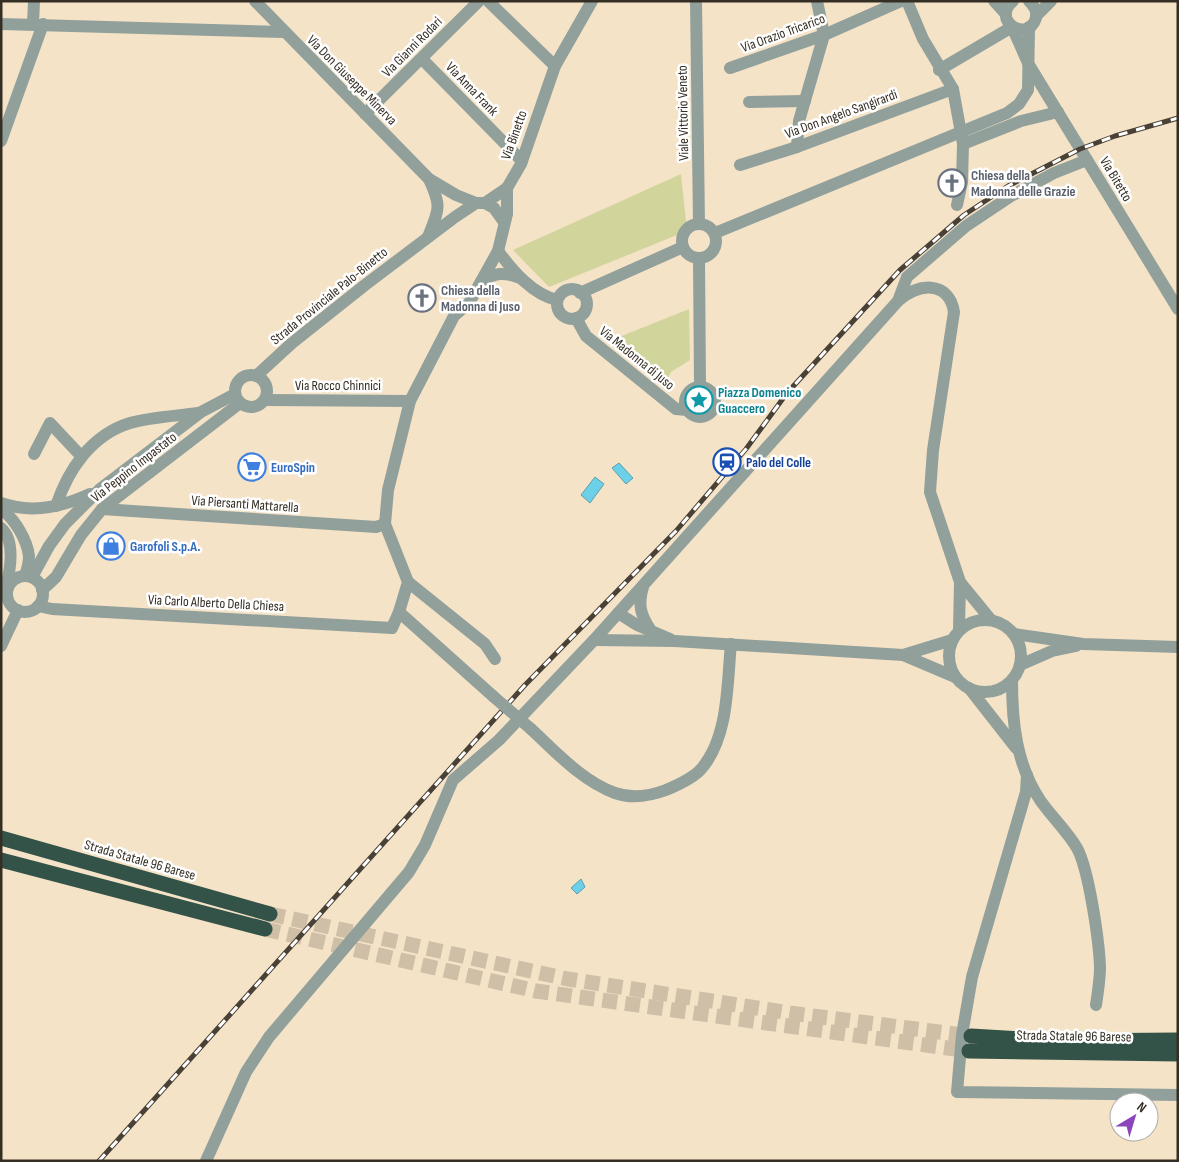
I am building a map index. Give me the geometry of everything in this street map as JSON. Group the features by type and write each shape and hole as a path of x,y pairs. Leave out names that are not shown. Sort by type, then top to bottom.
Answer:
{"highway":[{"name":"Strada Statale 96 Barese","path":"1,838 270,914"},
{"path":"1,860 265,929"},
{"name":"Strada Statale 96 Barese","path":"1178,1040 970,1043 1178,1054"}],"street":[{"path":"1,141 38,24 34,1"},
{"name":"Via Don Giuseppe Minerva","path":"255,1 429,179"},
{"name":"Via Gianni Rodari","path":"365,114 479,1"},
{"path":"488,1 555,66"},
{"name":"Via Binetto","path":"425,240 480,203 507,188 522,161 555,66 592,1"},
{"name":"Viale Vittorio Veneto","path":"696,1 699,224"},
{"path":"797,147 799,121 824,35 817,1"},
{"name":"Via Orazio Tricarico","path":"730,68 824,35 901,1"},
{"path":"907,1 922,39 953,90 962,138 962,182 957,206"},
{"name":"Via Bitetto","path":"994,1 1010,5 1012,26 1029,65 1178,309"},
{"path":"962,138 1019,104 1028,90 1029,27 1036,16 1051,1"},
{"path":"1034,2 1036,16"},
{"path":"1,24 284,32"},
{"path":"940,70 1012,26 1021,30 1029,27"},
{"name":"Via Anna Frank","path":"422,59 522,161"},
{"name":"Via Don Angelo Sangirardi","path":"740,165 797,147 953,90"},
{"path":"749,102 805,101"},
{"path":"715,234 962,138 1058,112"},
{"path":"898,301 907,277 939,246 1011,196 1054,173 1087,160"},
{"path":"429,179 456,196 494,208 504,222"},
{"path":"425,240 439,208 439,200 429,179"},
{"path":"496,659 485,644 408,582 385,524 388,490 410,401 454,316 469,303 498,251 507,214 507,188"},
{"path":"699,224 707,226 715,234 714,250 706,257 699,258 689,255 683,247 682,240 686,229 699,224"},
{"name":"Strada Provinciale Palo-Binetto","path":"256,376 296,340 425,240"},
{"path":"580,293 683,247"},
{"path":"498,251 522,279 546,298 557,300 565,291 573,290 580,293 586,304 584,313 576,318"},
{"path":"699,258 700,387"},
{"path":"479,284 490,275 503,273 522,279"},
{"path":"206,1161 246,1072 269,1037 409,872 425,845 453,780 499,740 594,640 898,301 912,290 932,288 948,297 953,307 954,317 932,450 930,492 960,582 991,620"},
{"name":"Via Madonna di Juso","path":"557,300 557,308 561,315 568,319 576,318 586,336 676,410 687,410"},
{"path":"246,376 256,376 266,386 265,400 253,408 237,398 239,381 246,376"},
{"path":"700,387 710,390 715,398 714,408 703,417 694,416 687,410 685,405 687,395 700,387"},
{"path":"56,506 65,482 81,456 102,438 130,423 201,412 237,398"},
{"name":"Via Peppino Impastato","path":"42,590 56,577 81,535 102,510 237,398"},
{"name":"Via Rocco Chinnici","path":"265,400 410,401"},
{"path":"1,509 16,525 29,557 29,577 42,590 43,596 38,606 28,611 18,610 9,602 8,590 14,580 29,577 64,524 100,489 201,412"},
{"path":"34,454 50,423 81,456"},
{"path":"1,503 17,508 56,506 77,500 100,489"},
{"name":"Via Piersanti Mattarella","path":"102,510 376,527 385,524"},
{"path":"1,528 4,530 9,546 11,569 1,602"},
{"path":"408,582 399,612 584,776 616,794 647,797 679,785 702,769 716,742 724,717 730,644"},
{"path":"955,677 949,659 955,635 960,582"},
{"path":"644,584 639,601 641,616 650,629"},
{"name":"Via Carlo Alberto Della Chiesa","path":"38,606 62,610 392,628 399,612"},
{"path":"1,646 18,610"},
{"path":"618,613 637,625 675,641"},
{"path":"618,613 618,624 622,632 631,640"},
{"path":"902,655 955,635 968,623 979,620 991,620 1007,627 1019,643 1020,665 1012,680 1003,687 992,691 980,692 969,688"},
{"path":"1014,634 1083,644 1178,647"},
{"path":"594,640 675,641 902,655 955,677 969,688 1008,736 1018,752 1027,775 1040,799 1067,834 1082,860 1088,883 1099,962 1096,1005"},
{"path":"1020,665 1052,651 1083,644"},
{"path":"1012,680 1012,710 1018,752"},
{"path":"1027,775 1026,792 972,977 962,1035 957,1092 1178,1095"}],"green space":[{"path":"681,174 687,231 549,287 513,250"},
{"path":"689,309 690,360 671,372 663,388 609,341"}],"water":[{"path":"619,463 633,478 626,484 612,468"},
{"path":"595,477 604,484 590,503 581,495"},
{"path":"581,879 585,887 577,894 571,888"}],"tunnel":[{"path":"270,914 568,979 790,1013 971,1036"},
{"path":"265,929 536,991 969,1051"}],"railway":[{"path":"99,1161 525,685 676,531 746,449 787,393 900,270 964,215 1008,186 1080,149 1115,136 1178,118"}],"place":[{"name":"Chiesa della Madonna delle Grazie","path":"952,183"},
{"name":"Chiesa della Madonna di Juso","path":"422,298"},
{"name":"Piazza Domenico Guaccero","path":"699,400"},
{"name":"Palo del Colle","path":"727,462"},
{"name":"EuroSpin","path":"252,467"},
{"name":"Garofoli S.p.A.","path":"111,546"}]}
